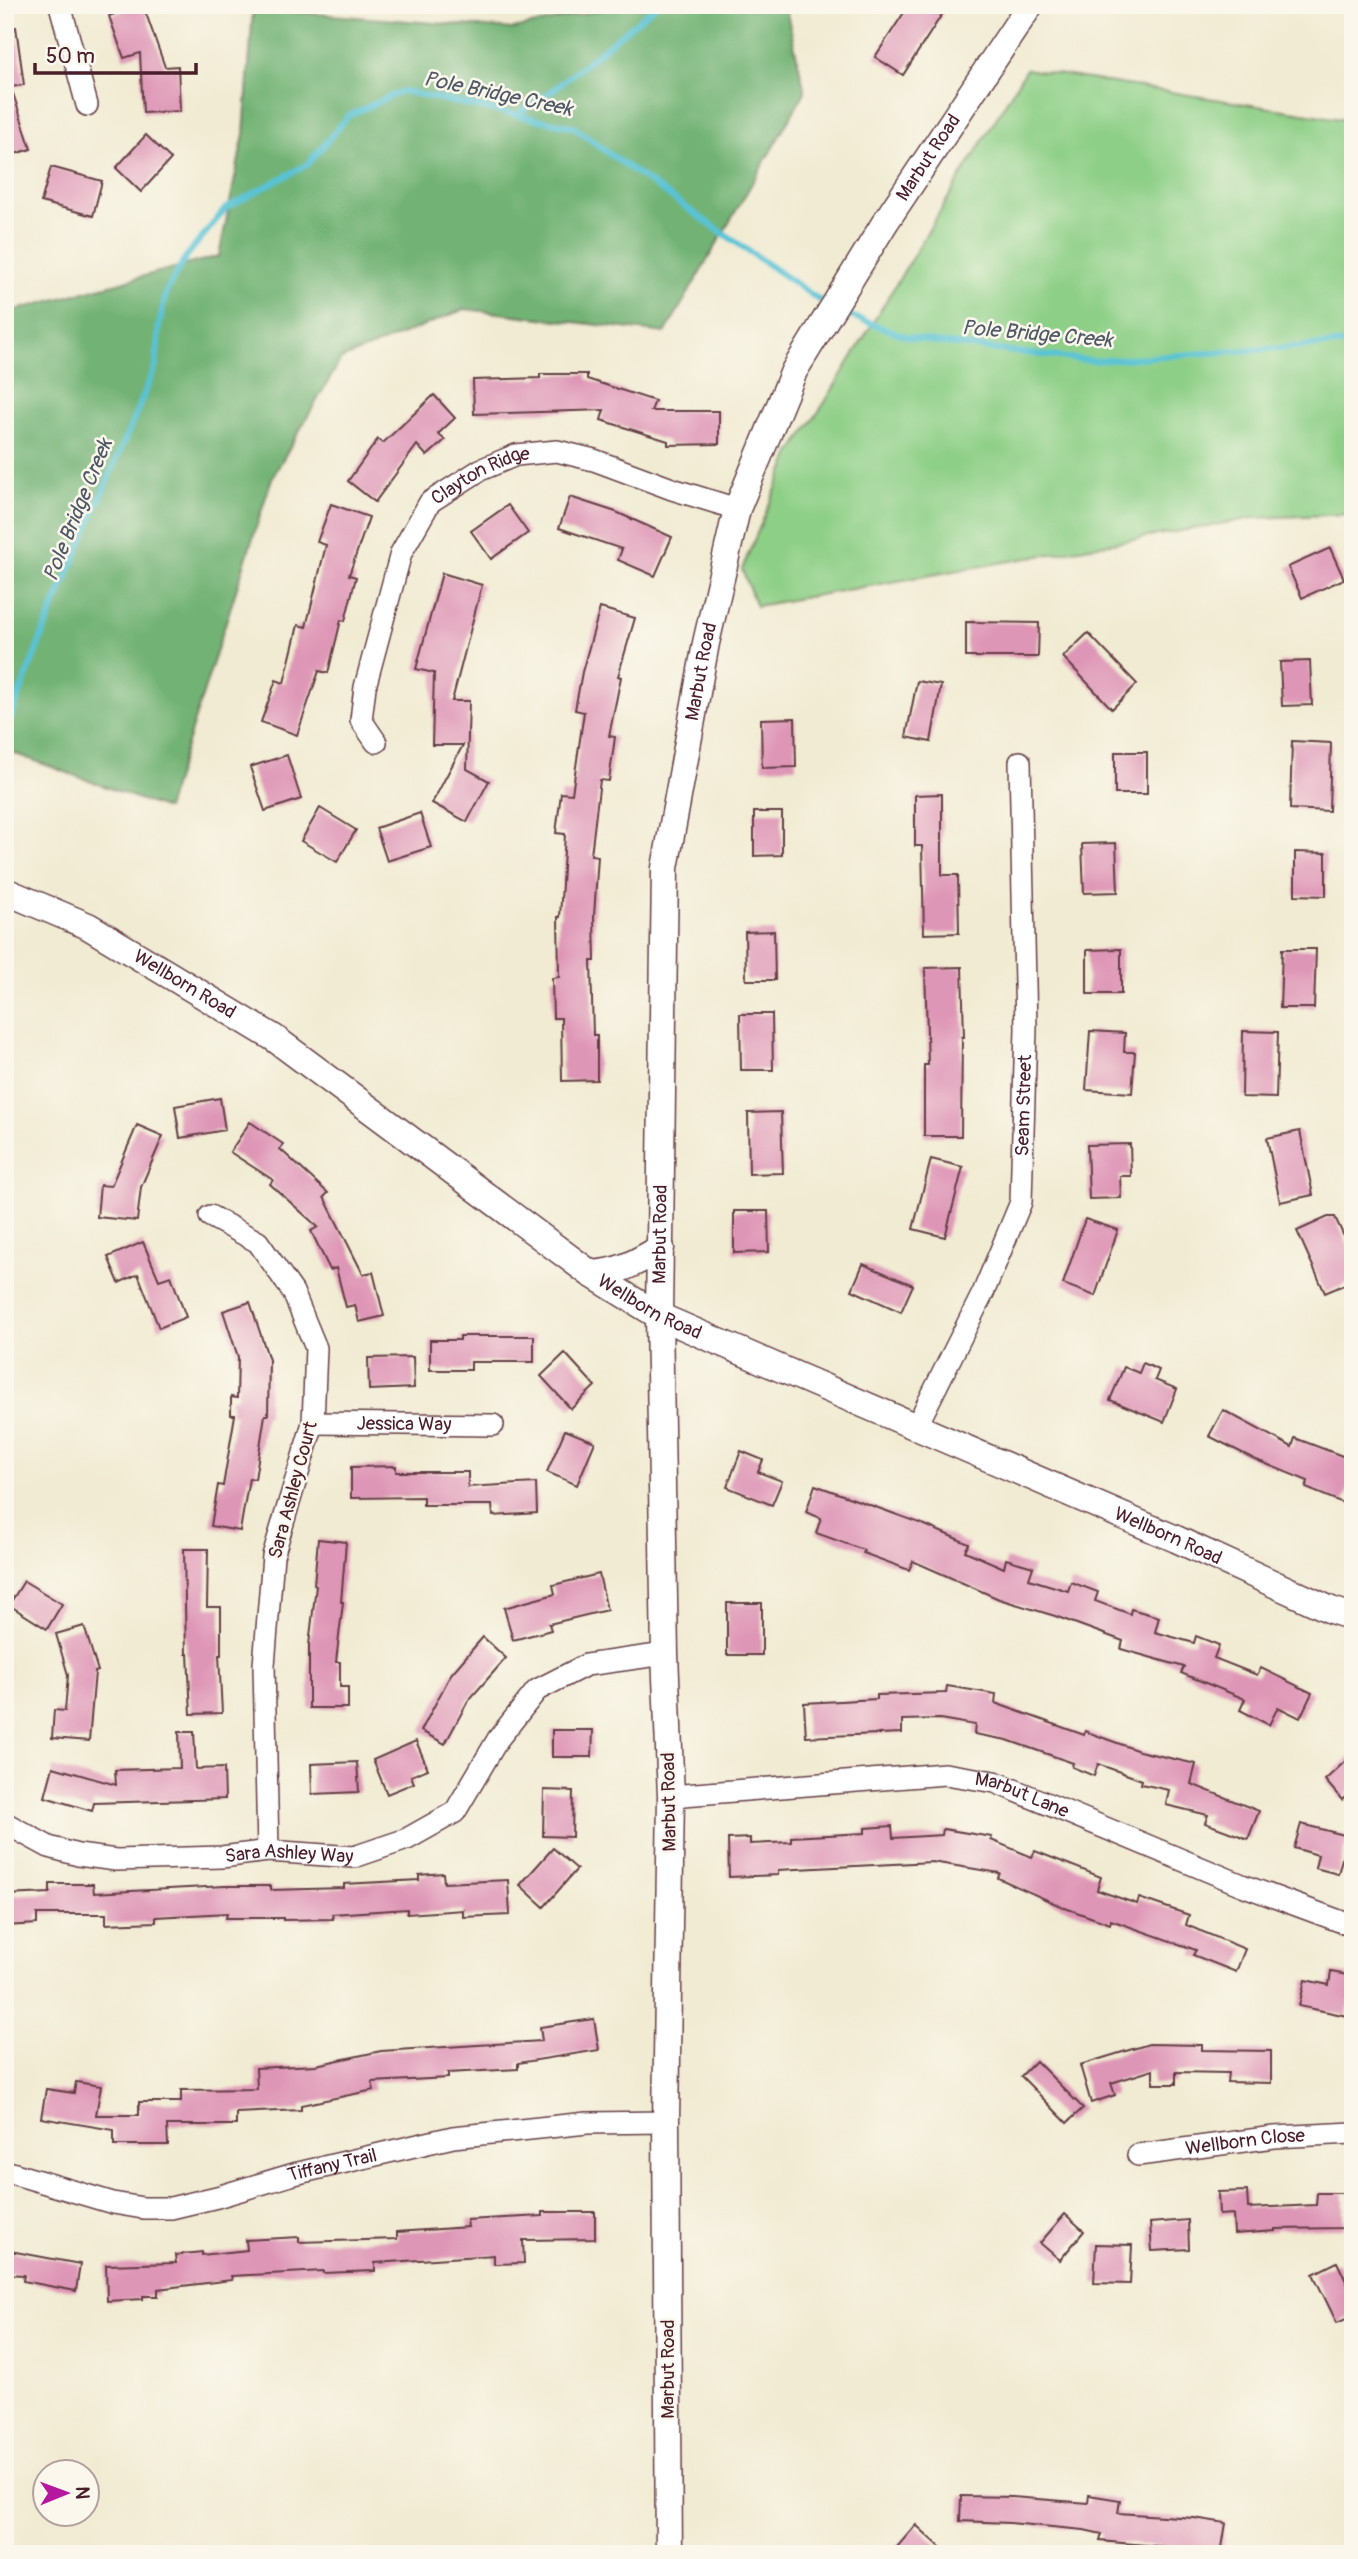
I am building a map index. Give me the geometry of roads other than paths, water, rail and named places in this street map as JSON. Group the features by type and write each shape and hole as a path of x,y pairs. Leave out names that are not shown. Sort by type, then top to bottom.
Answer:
{"street":[{"path":"60,5 87,104"},
{"name":"Marbut Road","path":"669,2554 666,2122 671,1796 665,1654 659,1316 665,868 706,643 737,509 793,371 886,221 1030,5"},
{"name":"Clayton Ridge","path":"376,742 361,720 365,687 401,553 430,502 440,495 480,470 516,455 557,451 594,460 672,489 737,509"},
{"name":"Seam Street","path":"916,1427 984,1293 1021,1202 1026,1028 1020,762"},
{"name":"Wellborn Road","path":"5,891 88,926 274,1038 591,1274 659,1316 1353,1617"},
{"name":"Sara Ashley Court","path":"210,1216 258,1242 293,1292 316,1348 313,1423 273,1556 264,1665 268,1851"},
{"path":"591,1274 627,1268 661,1248"},
{"name":"Jessica Way","path":"313,1423 494,1425"},
{"name":"Sara Ashley Way","path":"5,1823 48,1847 78,1855 116,1860 222,1857 268,1851 354,1857 407,1839 455,1812 498,1739 537,1690 586,1665 665,1654"},
{"name":"Marbut Lane","path":"671,1796 945,1774 995,1782 1242,1885 1353,1926"},
{"name":"Tiffany Trail","path":"5,2171 113,2203 143,2208 171,2208 294,2174 453,2137 587,2123 666,2122"},
{"name":"Wellborn Close","path":"1138,2155 1274,2137 1353,2133"}],"waterway":[{"path":"516,115 553,90 657,5"},
{"name":"Pole Bridge Creek","path":"5,733 43,633 156,366 159,326 166,292 185,258 226,208 308,164 348,116 402,91 574,127 819,300"},
{"name":"Pole Bridge Creek","path":"848,315 908,337 1093,361 1353,343"}]}
